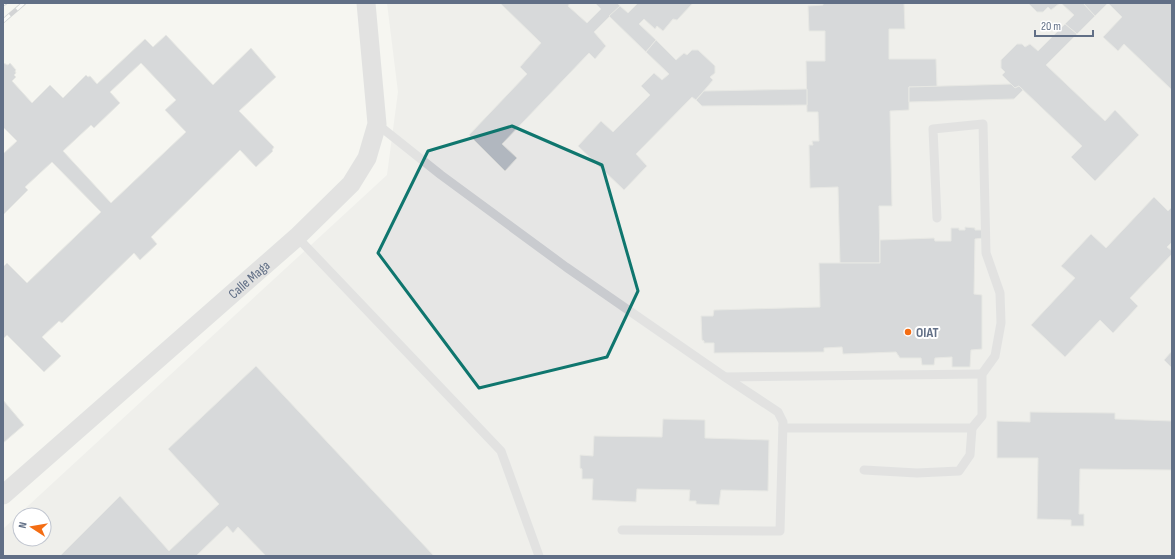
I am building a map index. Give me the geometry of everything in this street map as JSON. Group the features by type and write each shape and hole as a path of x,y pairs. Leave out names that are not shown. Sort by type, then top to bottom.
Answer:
{"street":[{"name":"Calle Maga","path":"3,495 297,237 351,184 367,158 377,124 366,3"}],"lane":[{"path":"377,124 441,175 566,267 778,412 783,422 780,531 622,530"},
{"path":"864,470 917,473 959,471 970,454 972,428 982,416 982,374 995,356 1001,323 1000,293 986,253 983,124 933,129 937,218"},
{"path":"297,237 501,451 539,556"},
{"path":"725,377 982,374"},
{"path":"782,428 972,428"}],"highlighted area":[{"path":"512,126 602,165 638,291 607,357 479,388 378,253 428,151"}],"shaded area":[{"path":"387,3 1172,3 1172,556 3,556 3,529 12,521 12,547 52,547 52,507 27,507 387,175 398,92"}],"building":[{"path":"500,3 570,3 568,6 587,23 601,9 595,3 617,3 620,6 594,32 606,46 595,59 589,53 502,144 517,158 505,171 469,135 527,74 520,67 541,43"},
{"path":"638,3 693,3 677,20 673,19 663,31 657,26 655,29 644,19 639,24 656,40 646,52 609,16 620,6 628,13"},
{"path":"823,3 904,3 905,29 889,29 889,59 936,59 937,87 909,87 909,110 890,111 892,206 879,206 880,263 840,263 838,187 810,188 809,145 813,145 812,141 819,141 818,112 807,112 806,61 825,61 825,31 809,31 808,6 823,5"},
{"path":"1028,3 1060,3 1051,10 1048,7 1043,12 1037,12"},
{"path":"1061,3 1083,3 1095,16 1077,34 1065,24 1074,15"},
{"path":"1108,3 1095,16 1084,4"},
{"path":"1108,3 1172,3 1172,90 1124,44 1118,51 1103,37 1122,17"},
{"path":"1065,24 1077,34 1046,65 1105,121 1115,110 1139,135 1095,181 1071,157 1082,146 1019,86 1015,88 1002,75 1005,72 1001,68 1001,60 1017,44 1022,44 1025,47 1030,44 1038,51"},
{"path":"166,35 213,85 251,48 276,77 239,111 274,147 272,150 273,151 256,167 240,150 151,237 157,244 140,260 134,253 62,323 59,321 42,337 61,356 44,372 7,335 3,339 3,267 7,263 27,283 101,212 52,162 25,187 28,190 3,215 3,154 17,141 3,127 3,63 8,65 10,63 16,70 14,75 16,77 12,81 32,103 50,85 63,98 86,75 88,77 90,76 97,84 145,39 153,47","holes":["141,63 176,100 165,110 186,132 111,203 63,151 91,125 94,128 120,103 110,92"]},
{"path":"656,40 676,60 684,53 687,55 692,50 698,50 715,66 715,73 710,77 713,80 696,100 692,97 636,154 647,166 624,190 578,146 601,121 613,132 650,95 641,86 654,73 662,80 669,74 646,52"},
{"path":"1011,84 1015,88 1019,86 1023,90 1014,99 909,102 909,87"},
{"path":"807,89 807,105 702,106 696,100 704,91"},
{"path":"1154,197 1168,211 1172,207 1172,242 1167,247 1172,251 1172,254 1130,298 1138,306 1113,333 1100,320 1065,357 1031,325 1075,278 1061,266 1091,234 1106,248"},
{"path":"965,227 975,228 975,230 983,230 983,238 975,239 974,294 982,295 982,349 971,350 970,367 952,367 952,357 935,358 934,365 922,365 921,358 900,358 896,352 843,354 842,347 824,348 824,352 714,353 714,343 704,343 702,340 701,316 713,316 714,310 820,307 819,263 880,263 880,240 934,238 935,241 951,241 951,228 965,230"},
{"path":"1172,351 1172,368 1164,360"},
{"path":"256,366 434,556 266,556 238,527 233,533 227,526 196,556 60,556 120,496 169,551 219,504 168,449"},
{"path":"3,400 24,425 3,443"},
{"path":"1030,412 1115,413 1115,419 1172,421 1172,470 1080,469 1079,514 1084,514 1084,526 1071,526 1071,520 1037,519 1038,458 997,458 997,421 1030,422"},
{"path":"663,419 705,420 705,438 769,440 768,491 721,490 719,505 696,504 696,501 689,501 690,490 637,489 636,502 592,500 593,479 582,479 580,455 593,456 594,436 662,437"}],"railway":[{"path":"3,21 24,3"}],"place":[{"name":"OIAT","path":"908,332"}]}
